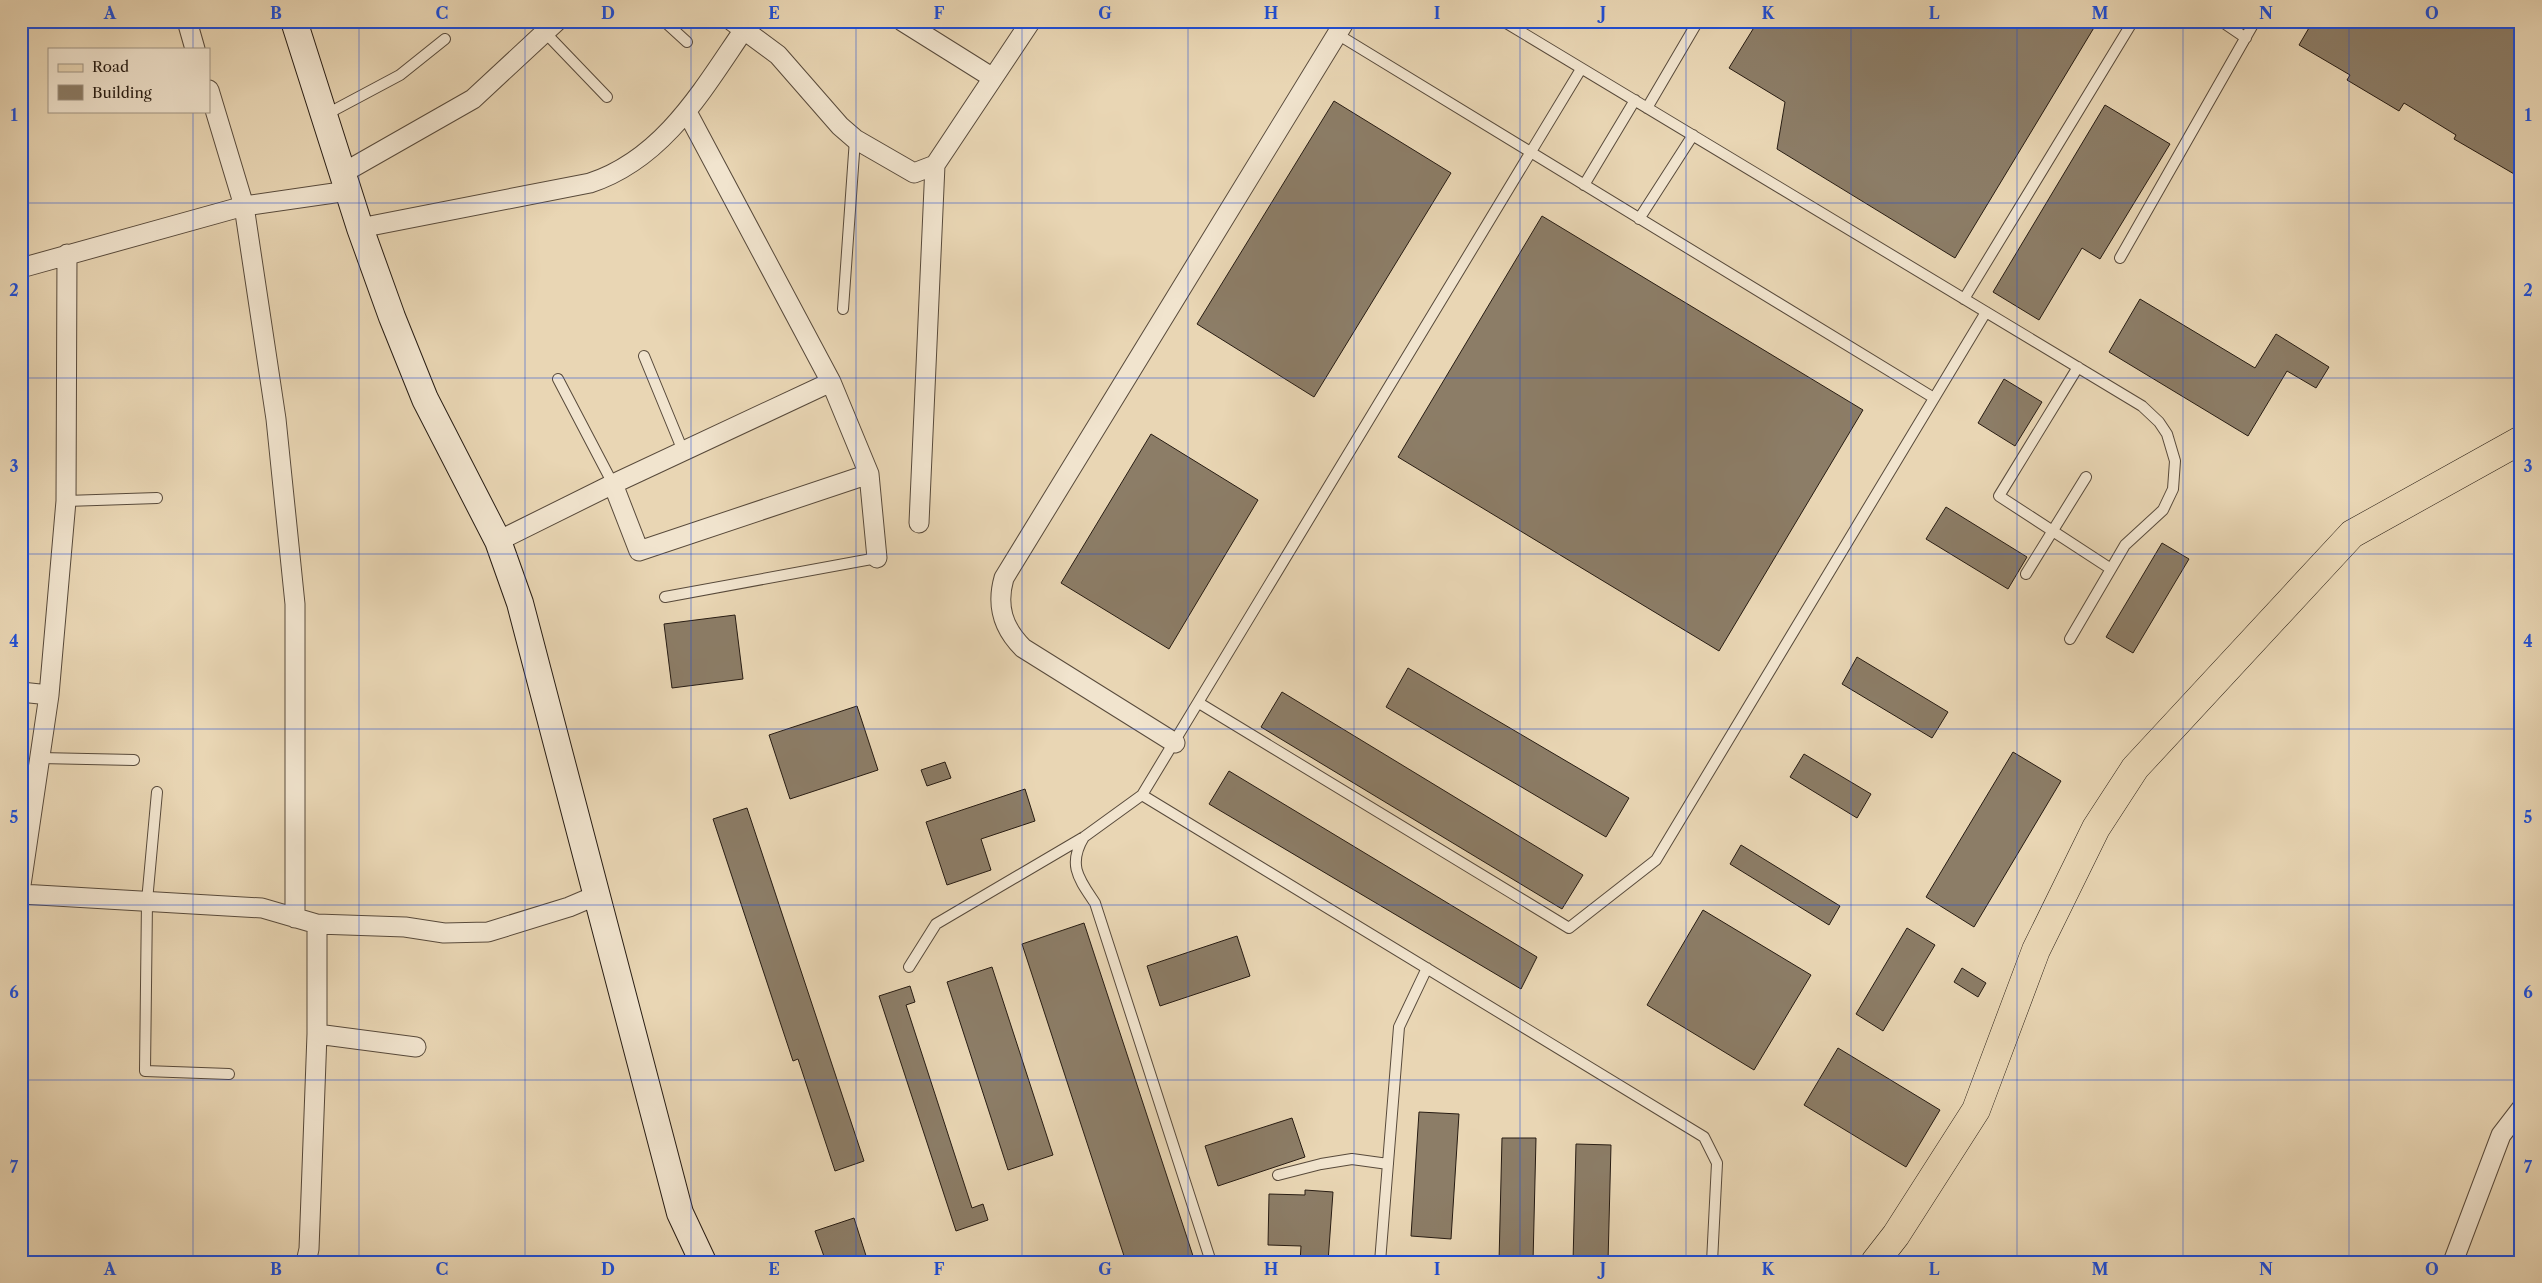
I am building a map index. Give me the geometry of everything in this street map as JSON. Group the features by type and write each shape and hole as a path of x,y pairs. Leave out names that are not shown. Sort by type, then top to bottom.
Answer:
{"main road":[{"path":"294,21 360,228 392,317 425,399 498,542 520,603 595,896 680,1213 703,1262"},
{"path":"1875,1262 1896,1234 1976,1110 2036,950 2096,828 2135,768 2352,534 2521,440"}],"street":[{"path":"187,21 196,48"},
{"path":"902,21 993,78"},
{"path":"919,523 935,165 1031,21"},
{"path":"21,268 244,206 345,182 473,99 545,25"},
{"path":"360,228 590,183 612,176 632,165 649,151 687,112 738,26 778,55 840,126 855,139 914,173 935,165"},
{"path":"1176,743 1023,648 1011,636 1004,623 1000,604 1001,589 1004,578 1341,28"},
{"path":"210,93 244,206 276,419 295,604 295,918"},
{"path":"687,112 831,382 869,474 877,558"},
{"path":"21,885 49,695 66,501 67,254"},
{"path":"498,542 613,484 831,382"},
{"path":"613,484 639,551 869,474"},
{"path":"21,692 49,695"},
{"path":"21,894 262,908 317,924 405,927 444,933 488,932 569,907 595,896"},
{"path":"306,1262 309,1249 317,1034 317,924"},
{"path":"317,1034 416,1047"},
{"path":"2453,1262 2501,1135 2521,1109"}],"lane":[{"path":"664,21 687,42"},
{"path":"1503,21 1515,24 1581,68 2142,406 2160,422 2167,434 2175,461 2173,489 2163,510 2125,545 2070,639"},
{"path":"1647,108 1698,21"},
{"path":"1964,299 2133,21"},
{"path":"2221,21 2246,38"},
{"path":"2120,258 2256,21"},
{"path":"545,25 608,97"},
{"path":"1341,28 1531,153 1934,398"},
{"path":"325,115 400,75 445,39"},
{"path":"909,967 936,924 1084,837 1142,795 1176,743 1581,68"},
{"path":"1584,185 1635,100"},
{"path":"1639,219 1693,135"},
{"path":"844,309 855,139"},
{"path":"1199,703 1569,928 1656,860 1986,312"},
{"path":"644,356 683,451"},
{"path":"2078,367 1999,496 2111,568"},
{"path":"558,379 613,484"},
{"path":"2026,574 2086,477"},
{"path":"66,501 157,498"},
{"path":"665,597 877,558"},
{"path":"40,758 134,760"},
{"path":"157,792 147,901 145,1071 229,1074"},
{"path":"1142,795 1704,1137 1717,1163 1712,1262"},
{"path":"1084,837 1077,849 1074,864 1081,882 1095,904 1211,1262"},
{"path":"1380,1262 1399,1027 1427,968"},
{"path":"1278,1174 1352,1159 1388,1164"}],"building":[{"path":"1758,21 2098,21 1955,258 1777,149 1785,102 1729,68"},
{"path":"2313,21 2521,21 2521,178 2454,139 2456,135 2404,103 2399,111 2347,80 2350,75 2299,45"},
{"path":"1334,101 1451,173 1314,397 1197,324"},
{"path":"2105,105 2170,144 2100,259 2082,248 2039,320 1993,292"},
{"path":"1542,216 1863,410 1719,651 1398,457"},
{"path":"2140,299 2255,368 2276,334 2329,367 2316,388 2287,371 2248,436 2109,352"},
{"path":"2004,379 2042,402 2015,446 1978,423"},
{"path":"1151,434 1258,500 1169,649 1061,583"},
{"path":"1946,507 2027,557 2008,589 1926,539"},
{"path":"2162,543 2189,559 2133,653 2106,637"},
{"path":"735,615 743,679 672,688 664,624"},
{"path":"1857,657 1948,712 1932,738 1842,684"},
{"path":"1408,668 1629,798 1606,837 1386,707"},
{"path":"1282,692 1583,875 1562,909 1261,727"},
{"path":"857,706 878,770 790,799 769,735"},
{"path":"2013,752 2061,781 1974,927 1926,897"},
{"path":"1804,754 1871,794 1857,818 1790,777"},
{"path":"945,762 951,778 927,786 921,770"},
{"path":"1229,771 1537,957 1521,989 1209,804"},
{"path":"1025,789 1035,821 981,839 991,870 947,885 926,822"},
{"path":"747,808 864,1161 835,1171 798,1059 793,1061 713,819"},
{"path":"1741,845 1840,906 1829,925 1730,864"},
{"path":"1703,910 1811,975 1754,1070 1647,1005"},
{"path":"1084,923 1195,1262 1126,1262 1022,944"},
{"path":"1907,928 1935,945 1883,1031 1856,1014"},
{"path":"1237,936 1250,976 1160,1006 1147,966"},
{"path":"992,967 1053,1155 1008,1170 947,982"},
{"path":"1962,968 1986,983 1978,997 1954,982"},
{"path":"910,986 915,1002 906,1005 972,1208 983,1204 988,1220 956,1231 879,996"},
{"path":"1838,1048 1940,1110 1906,1167 1804,1105"},
{"path":"1419,1112 1459,1114 1451,1239 1411,1236"},
{"path":"1292,1118 1305,1157 1218,1186 1205,1146"},
{"path":"1502,1138 1536,1138 1533,1262 1499,1262"},
{"path":"1576,1144 1611,1145 1608,1262 1573,1262"},
{"path":"1305,1190 1333,1192 1328,1262 1300,1262 1301,1246 1268,1245 1269,1194 1305,1195"},
{"path":"854,1218 868,1262 826,1262 815,1231"}]}
